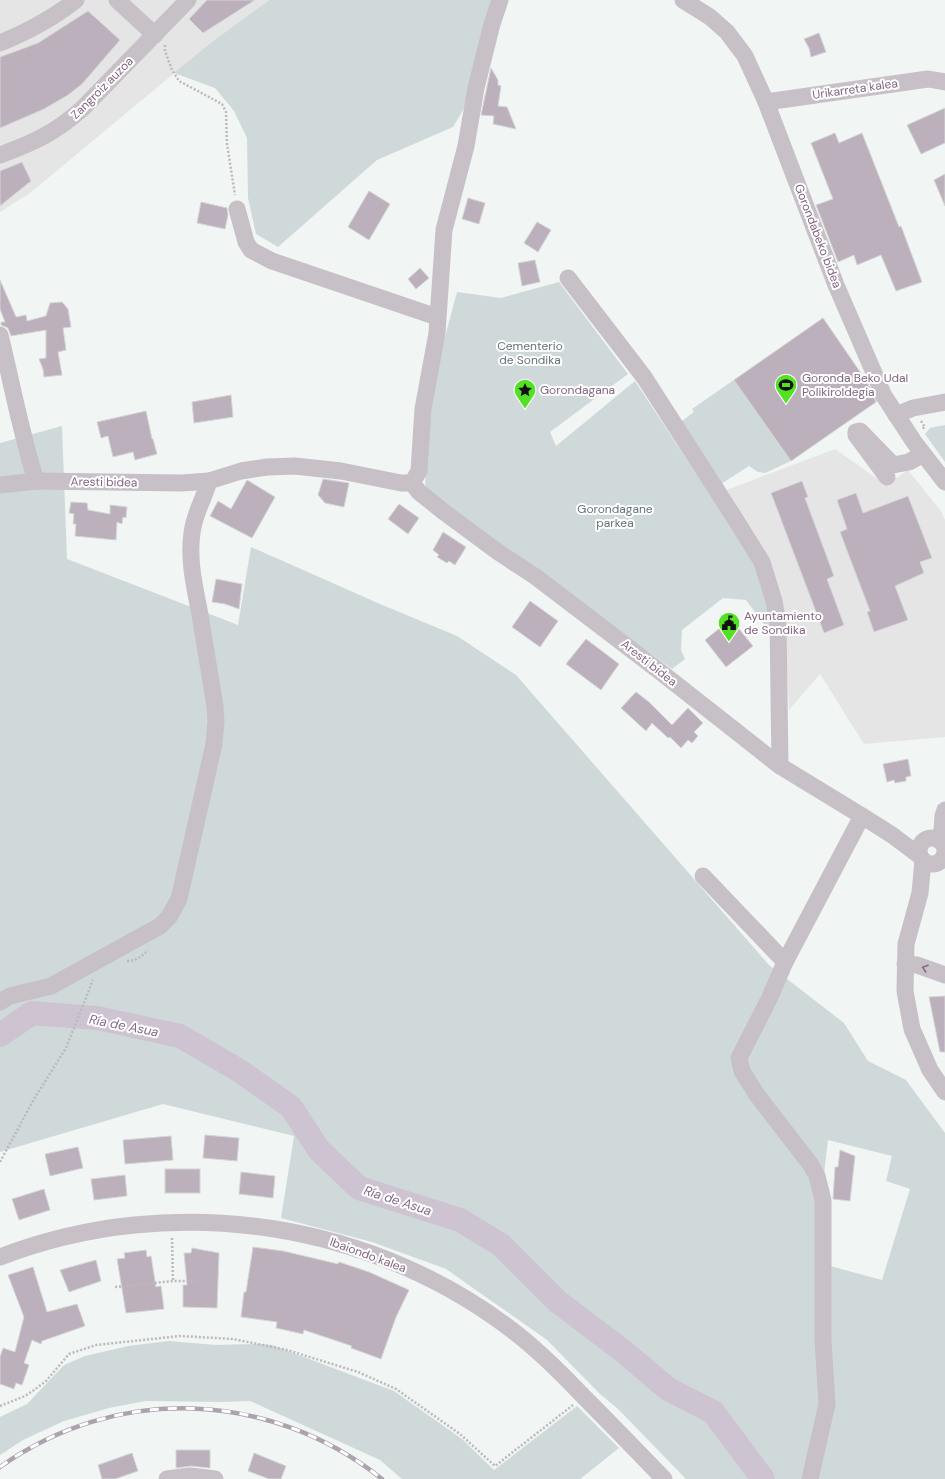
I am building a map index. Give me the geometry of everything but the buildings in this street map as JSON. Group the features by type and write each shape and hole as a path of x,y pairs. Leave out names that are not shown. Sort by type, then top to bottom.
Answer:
{"street":[{"path":"0,42 22,34 76,0"},
{"path":"117,0 155,35"},
{"name":"Zangroiz auzoa","path":"0,155 33,143 52,133 69,121 188,0"},
{"path":"412,482 418,471 423,409 437,334 444,230 466,146 476,88 492,24 500,0"},
{"name":"Gorondabeko bidea","path":"683,0 710,17 727,32 745,56 766,102 836,285 884,396 922,454 945,482"},
{"name":"Urikarreta kalea","path":"766,102 928,79 945,82"},
{"path":"237,209 246,242 251,250 272,261 437,317"},
{"path":"568,278 644,378 762,562 774,601 778,623 780,766"},
{"path":"0,335 19,420 36,481"},
{"path":"896,415 913,408 945,402"},
{"path":"887,477 856,435 856,432 860,431 868,438 893,465 909,462 922,454"},
{"name":"Aresti bidea","path":"0,485 36,481 182,483 208,481 241,471 267,467 295,466 340,471 401,483 412,482 419,492 444,512 498,552 536,577 780,766 892,835 934,852"},
{"path":"0,1002 10,996 51,986 160,926 169,917 179,899 214,744 216,722 213,692 190,551 196,515 208,481"},
{"path":"944,813 934,852 920,893 906,944 905,991 912,1029 930,1070 945,1092"},
{"path":"810,1479 827,1404 823,1340 823,1200 817,1176 811,1165 757,1095 742,1071 739,1058 770,997 785,962 862,816"},
{"path":"703,876 785,962"},
{"path":"905,964 918,966 945,976"},
{"name":"Ibaiondo kalea","path":"0,1257 18,1250 76,1234 112,1227 158,1222 218,1222 276,1228 329,1240 377,1255 422,1275 448,1289 492,1316 521,1337 547,1359 664,1479"},
{"path":"167,1479 190,1476 215,1479"}],"path":[{"path":"155,35 165,42 164,50 172,70 179,81 222,104 226,112 227,144 237,209"},
{"path":"0,1162 34,1099 66,1048 95,976"},
{"path":"172,1237 173,1281"},
{"path":"115,1287 173,1281 200,1281"},
{"path":"0,1406 25,1396 46,1381 69,1354 96,1345 180,1336 233,1339 287,1350 358,1372 396,1390 460,1434 495,1466 584,1397"}],"shaded area":[{"path":"0,0 269,0 213,41 30,193 0,212"},
{"path":"835,449 886,485 908,470 941,511 945,520 945,737 864,744 820,674 789,710 784,622 724,491"}],"green space":[{"path":"269,0 503,0 476,88 453,127 377,160 278,247 256,234 248,198 247,138 234,111 215,88 174,73 213,41"},
{"name":"Gorondagane parkea","path":"559,282 628,374 550,432 556,446 635,381 757,566 772,612 772,635 746,600 723,598 682,630 681,650 685,659 672,669 425,490 428,400 457,292 501,298"},
{"name":"Goronda Beko Udal Polikiroldegia","path":"823,318 879,400 791,461 765,473 758,472 749,466 721,484 678,424 694,412 692,409"},
{"path":"945,425 945,462 925,434 930,428"},
{"path":"62,426 67,559 238,625 251,547 457,636 516,675 769,965 844,1023 868,1061 906,1080 945,1133 945,1479 686,1479 617,1408 600,1394 547,1340 446,1269 372,1242 281,1218 294,1136 163,1104 0,1152 0,443","holes":["828,1140 892,1156 886,1181 910,1189 882,1280 830,1266 823,1183"]},
{"path":"169,1341 216,1345 272,1345 394,1391 462,1439 494,1470 577,1406 619,1448 580,1479 402,1479 380,1460 250,1401 146,1401 109,1408 64,1421 23,1440 0,1455 0,1417 27,1404 64,1365 85,1356 128,1346"}],"waterway":[{"name":"Ría de Asua","path":"0,1035 32,1013 97,1018 180,1036 240,1071 291,1107 319,1150 359,1188 460,1220 501,1245 557,1301 623,1351 668,1389 713,1412 763,1479"}],"railway":[{"path":"0,1467 45,1440 93,1421 143,1411 193,1408 243,1414 292,1428 338,1450 382,1479"}],"place":[{"name":"Goronda Beko Udal Polikiroldegia","path":"786,404"},
{"name":"Gorondagana","path":"525,410"},
{"name":"Ayuntamiento de Sondika","path":"729,642"}],"park label":[{"name":"Cementerio de Sondika","path":"530,353"}]}
